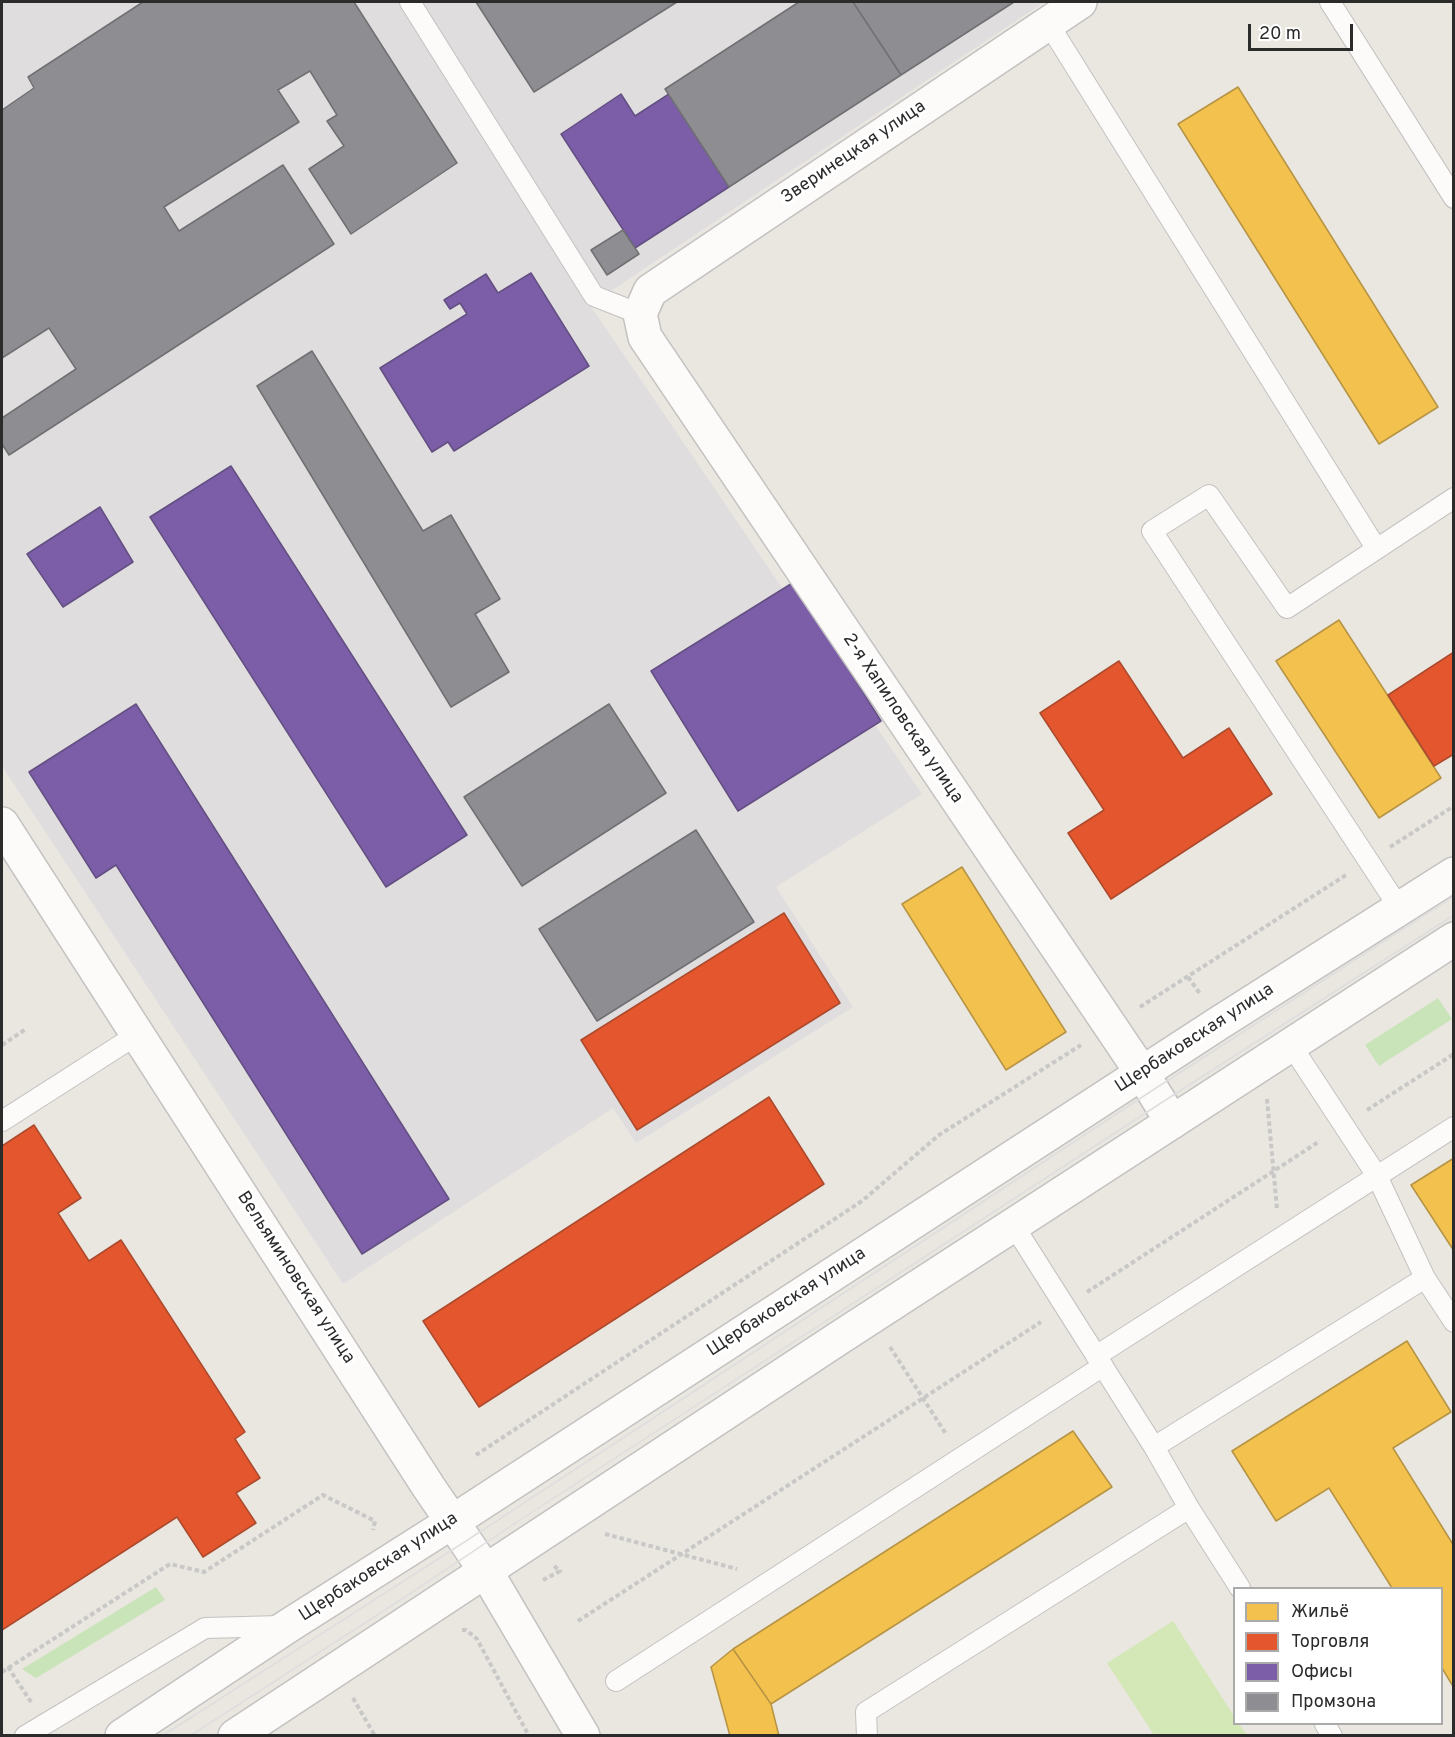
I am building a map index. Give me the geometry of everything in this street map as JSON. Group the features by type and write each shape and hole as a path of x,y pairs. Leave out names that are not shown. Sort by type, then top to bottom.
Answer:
{"main road":[{"name":"Зверинецкая улица","path":"640,314 650,291 1080,2"},
{"name":"2-я Хапиловская улица","path":"640,314 645,337 1173,1122"},
{"name":"Вельяминовская улица","path":"2,824 485,1570 583,1736"},
{"name":"Щербаковская улица","path":"122,1736 1142,1073 1454,874"},
{"path":"235,1736 829,1345 1454,939"}],"lane":[{"path":"410,2 594,296 640,314"},
{"path":"1330,2 1454,198"},
{"path":"1047,23 1376,548"},
{"path":"1400,909 1152,531 1209,495 1287,608 1454,498"},
{"path":"2,1121 138,1034"},
{"path":"1291,1045 1377,1176 1425,1278 1454,1322"},
{"path":"616,1681 961,1457 1279,1239 1454,1127"},
{"path":"1014,1226 1239,1587"},
{"path":"1154,1447 1425,1278"},
{"path":"867,1736 866,1712 1189,1508"},
{"path":"26,1736 205,1628 288,1626"}],"path":[{"path":"1133,1011 1454,806"},
{"path":"2,1045 26,1029"},
{"path":"476,1455 862,1201 939,1135 1085,1043"},
{"path":"578,1621 1454,1054"},
{"path":"1267,1095 1279,1239"},
{"path":"888,1344 961,1457"},
{"path":"2,1672 170,1564 204,1572 324,1495 375,1521 372,1531"},
{"path":"599,1532 773,1579"},
{"path":"543,1580 560,1571"},
{"path":"477,1639 529,1736"},
{"path":"8,1667 36,1710"},
{"path":"351,1695 375,1736"}],"shaded area":[{"path":"2,2 1044,2 590,305 922,794 776,887 853,1007 636,1143 613,1108 343,1284 2,766"}],"green space":[{"path":"1438,998 1452,1019 1379,1066 1365,1045"},
{"path":"156,1587 165,1600 36,1678 22,1669"},
{"path":"1173,1621 1233,1714 1233,1725 1240,1725 1247,1735 1154,1735 1107,1663"}],"building: Жильё":[{"path":"1238,87 1438,407 1379,444 1178,124"},
{"path":"1339,620 1441,778 1379,818 1276,661"},
{"path":"962,867 1066,1032 1006,1070 902,904"},
{"path":"1454,1158 1454,1251 1411,1185"},
{"path":"1407,1341 1451,1412 1393,1448 1454,1546 1454,1688 1443,1670 1443,1587 1391,1587 1329,1488 1276,1521 1232,1451"},
{"path":"1073,1431 1112,1487 771,1704 733,1649"},
{"path":"733,1649 771,1704 779,1736 730,1736 711,1667"}],"building: Торговля":[{"path":"1454,652 1454,754 1434,766 1388,695"},
{"path":"1119,661 1183,758 1229,728 1272,794 1111,899 1068,833 1104,810 1040,713"},
{"path":"784,913 840,1003 637,1130 581,1040"},
{"path":"769,1097 824,1184 479,1407 423,1321"},
{"path":"34,1125 81,1198 58,1213 89,1261 121,1240 245,1432 235,1439 260,1478 236,1493 256,1523 203,1557 177,1517 2,1630 2,1146"}],"building: Офисы":[{"path":"621,94 635,116 669,94 729,187 635,248 561,134"},
{"path":"531,273 589,366 454,451 448,442 432,452 380,368 467,314 460,303 450,309 444,300 486,274 498,293"},
{"path":"231,466 467,835 386,887 150,517"},
{"path":"100,507 133,562 63,607 27,554"},
{"path":"794,582 881,721 738,811 651,671"},
{"path":"136,704 449,1199 362,1254 116,865 96,878 29,772"}],"building: Промзона":[{"path":"143,2 354,2 457,163 351,234 309,169 344,146 327,121 337,115 310,71 278,90 299,122 164,207 179,231 283,165 334,244 9,455 2,444 2,418 76,369 49,328 2,358 2,110 34,88 28,77"},
{"path":"476,2 677,2 534,92"},
{"path":"799,2 853,2 901,75 729,187 665,89"},
{"path":"853,2 1014,2 901,75"},
{"path":"623,230 639,254 607,275 591,250"},
{"path":"312,351 423,531 451,515 500,599 475,614 509,672 451,707 257,386"},
{"path":"609,704 666,793 522,886 464,797"},
{"path":"696,830 754,922 597,1021 539,929"}],"tram line":[{"path":"162,1736 466,1541 1153,1090 1454,896"},
{"path":"190,1736 1161,1103 1454,915"}]}
